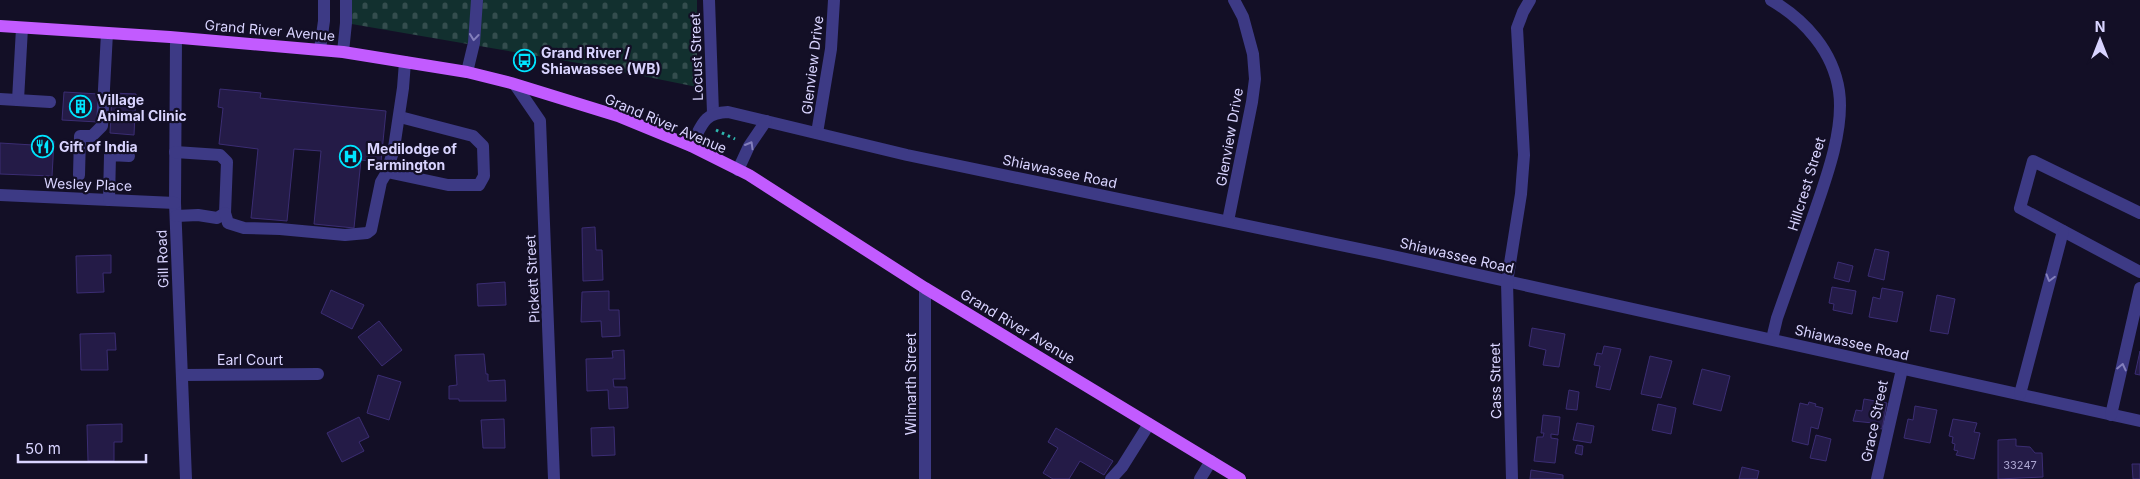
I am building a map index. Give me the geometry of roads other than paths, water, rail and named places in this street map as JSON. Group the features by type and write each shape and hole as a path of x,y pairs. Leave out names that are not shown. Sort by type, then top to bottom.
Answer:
{"main road":[{"name":"Grand River Avenue","path":"0,26 343,52 467,72 618,116 691,146 749,175 925,288 1240,479"}],"street":[{"path":"320,49 324,21 324,0"},
{"path":"343,52 346,0"},
{"path":"467,72 474,43 478,0"},
{"name":"Locust Street","path":"709,0 713,112"},
{"name":"Glenview Drive","path":"817,133 831,49 834,0"},
{"name":"Glenview Drive","path":"1228,222 1255,79 1253,54 1243,17 1234,0"},
{"path":"1507,282 1521,194 1524,155 1517,28 1530,0"},
{"name":"Hillcrest Street","path":"1771,0 1806,25 1828,56 1839,92 1837,134 1827,176 1777,318 1772,339"},
{"path":"18,100 22,28"},
{"path":"79,175 80,136 92,136 102,126 107,34"},
{"name":"Gill Road","path":"176,38 176,209 186,479"},
{"path":"175,152 220,155 227,162 225,213 228,223 244,228 280,228 345,235 367,233 372,230 381,182 387,172 394,148 400,117 405,62"},
{"name":"Pickett Street","path":"516,86 540,121 554,479"},
{"path":"0,99 50,102"},
{"path":"691,146 703,124 713,112"},
{"name":"Shiawassee Road","path":"713,112 728,112 907,155 1772,339 2140,421"},
{"path":"387,172 448,185 479,185 484,176 484,146 473,136 400,117"},
{"path":"738,170 749,146 766,121"},
{"path":"108,200 110,155 130,156"},
{"path":"2140,214 2033,161 2020,208 2140,272"},
{"name":"Wesley Place","path":"0,195 108,200 176,209 217,218 225,213"},
{"path":"2020,394 2063,231"},
{"name":"Cass Street","path":"1507,282 1512,479"},
{"name":"Wilmarth Street","path":"925,288 925,479"},
{"path":"2111,415 2140,288"},
{"name":"Grace Street","path":"1877,479 1902,369"},
{"name":"Earl Court","path":"182,375 318,374"},
{"path":"1111,479 1122,467 1149,424"},
{"path":"1200,479 1211,461"}],"place":[{"name":"Grand River / Shiawassee (WB)","path":"525,60"},
{"name":"Village Animal Clinic","path":"81,107"},
{"name":"Gift of India","path":"43,146"},
{"name":"Medilodge of Farmington","path":"351,156"}]}
